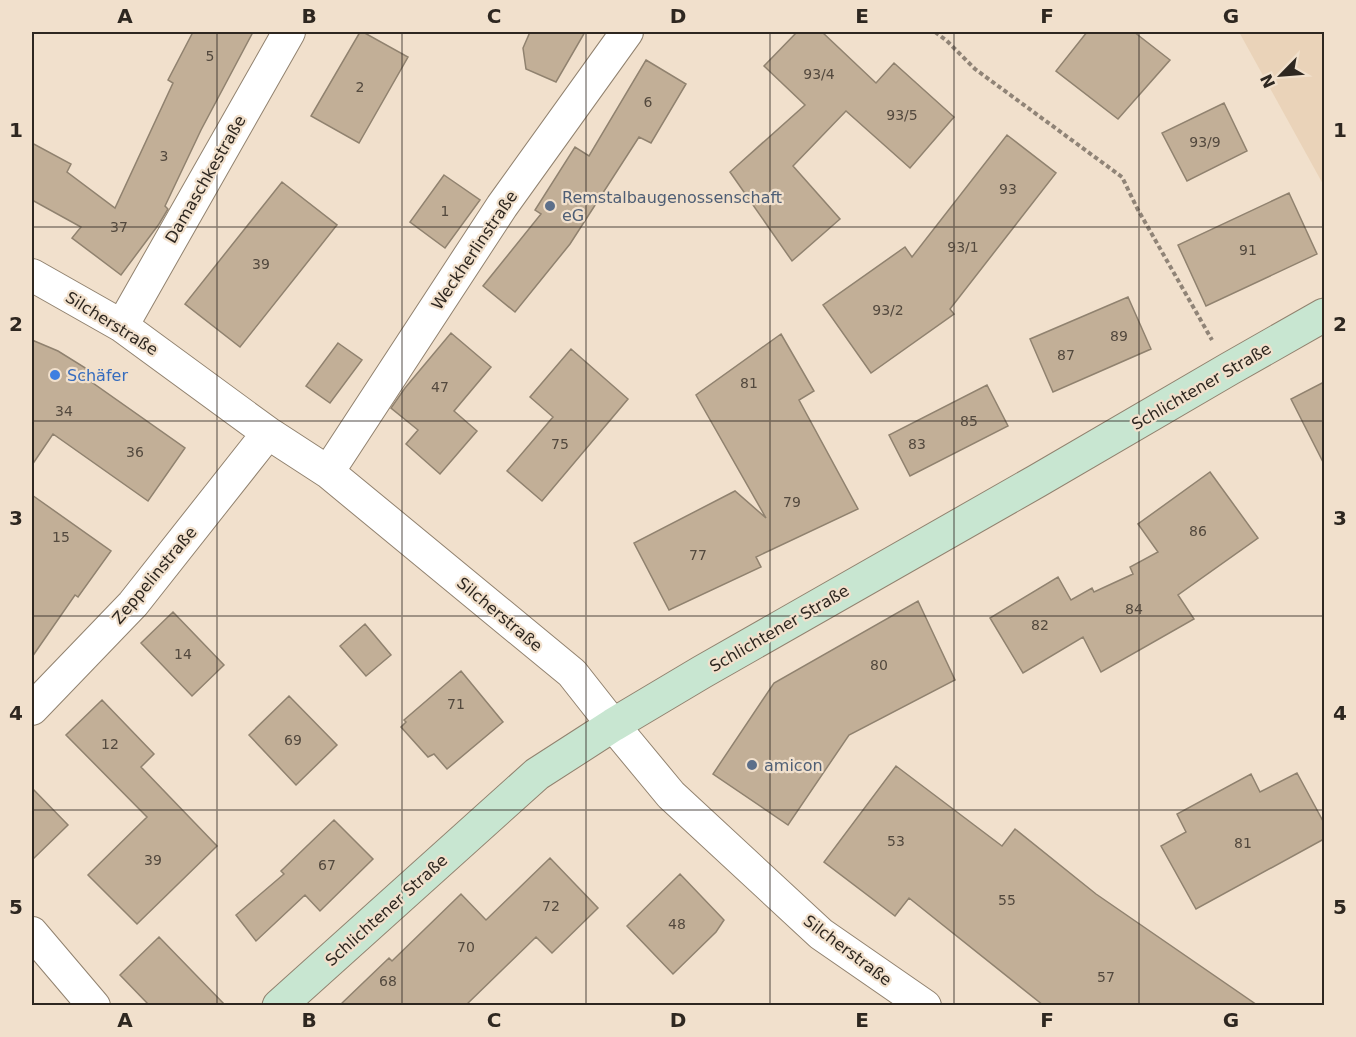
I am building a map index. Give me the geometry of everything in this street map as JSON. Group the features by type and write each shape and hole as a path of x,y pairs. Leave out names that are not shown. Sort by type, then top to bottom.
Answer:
{"main road":[{"name":"Schlichtener Straße","path":"279,1005 537,774 702,672 1324,315"}],"street":[{"name":"Damaschkestraße","path":"122,326 289,32"},
{"name":"Weckherlinstraße","path":"328,472 502,206 627,32"},
{"name":"Silcherstraße","path":"32,274 122,326 268,433 328,472 572,673 671,795 821,934 925,1005"},
{"name":"Zeppelinstraße","path":"32,709 133,604 268,433"},
{"path":"32,933 94,1005"}],"path":[{"path":"935,32 975,69 1122,177 1137,208 1228,369"}],"shaded area":[{"path":"1239,32 1324,32 1324,186"}],"building":[{"path":"193,32 253,32 201,130 165,206 168,209 121,275 72,238 81,227 32,200 32,143 71,164 67,172 115,208 173,83 168,80"},
{"path":"360,32 408,57 359,143 311,116"},
{"path":"530,32 585,32 556,82 526,69 523,48"},
{"path":"797,32 822,32 876,83 894,63 954,117 910,168 846,111 793,166 840,219 792,261 730,172 805,105 764,66"},
{"path":"1087,32 1134,32 1170,60 1118,119 1056,71"},
{"path":"646,60 686,84 651,143 639,137 570,244 515,312 483,286 541,214 535,210 575,147 589,156"},
{"path":"1224,103 1247,151 1187,181 1162,133"},
{"path":"1007,135 1056,173 950,309 954,314 871,373 823,305 905,247 912,257"},
{"path":"444,175 480,200 445,248 410,222"},
{"path":"282,182 337,225 240,347 185,304"},
{"path":"1289,193 1317,254 1206,306 1178,245"},
{"path":"1128,297 1151,349 1053,392 1030,339"},
{"path":"451,333 491,367 454,411 477,431 440,474 406,444 418,430 391,408"},
{"path":"781,334 814,391 799,400 858,509 756,557 761,567 669,610 634,543 735,491 766,518 696,395"},
{"path":"32,340 58,351 87,369 83,376 185,448 148,501 53,434 32,465"},
{"path":"338,343 362,360 330,403 306,386"},
{"path":"571,349 628,399 542,501 507,471 553,417 530,397"},
{"path":"1324,382 1324,464 1291,399"},
{"path":"987,385 1008,426 910,476 889,435"},
{"path":"1210,472 1258,538 1178,595 1194,619 1101,672 1083,637 1023,673 990,618 1058,577 1071,600 1092,588 1094,592 1133,574 1130,567 1158,552 1138,524"},
{"path":"32,495 111,551 78,597 75,595 32,657"},
{"path":"918,601 955,680 849,735 788,825 713,774 774,683"},
{"path":"173,612 224,665 192,696 141,643"},
{"path":"365,624 391,655 366,676 340,646"},
{"path":"461,671 503,722 447,769 434,754 428,757 401,727 406,722 404,720"},
{"path":"289,696 337,745 296,785 249,735"},
{"path":"102,700 154,754 141,767 217,846 137,924 88,875 147,817 66,735"},
{"path":"896,766 1002,846 1015,829 1096,894 1257,1005 1043,1005 909,898 895,916 824,862"},
{"path":"1297,773 1324,823 1324,839 1196,909 1161,846 1186,832 1177,814 1251,774 1260,792"},
{"path":"32,788 68,825 32,860"},
{"path":"334,820 373,859 320,911 305,895 256,941 236,915 284,874 281,871"},
{"path":"550,858 598,908 552,953 536,937 466,1005 340,1005 389,958 392,961 461,894 486,920"},
{"path":"680,874 724,920 716,932 673,974 627,926"},
{"path":"159,937 225,1005 149,1005 120,975"}],"place":[{"name":"Remstalbaugenossenschaft eG","path":"550,206"},
{"name":"Schäfer","path":"55,375"},
{"name":"amicon","path":"752,765"}]}
